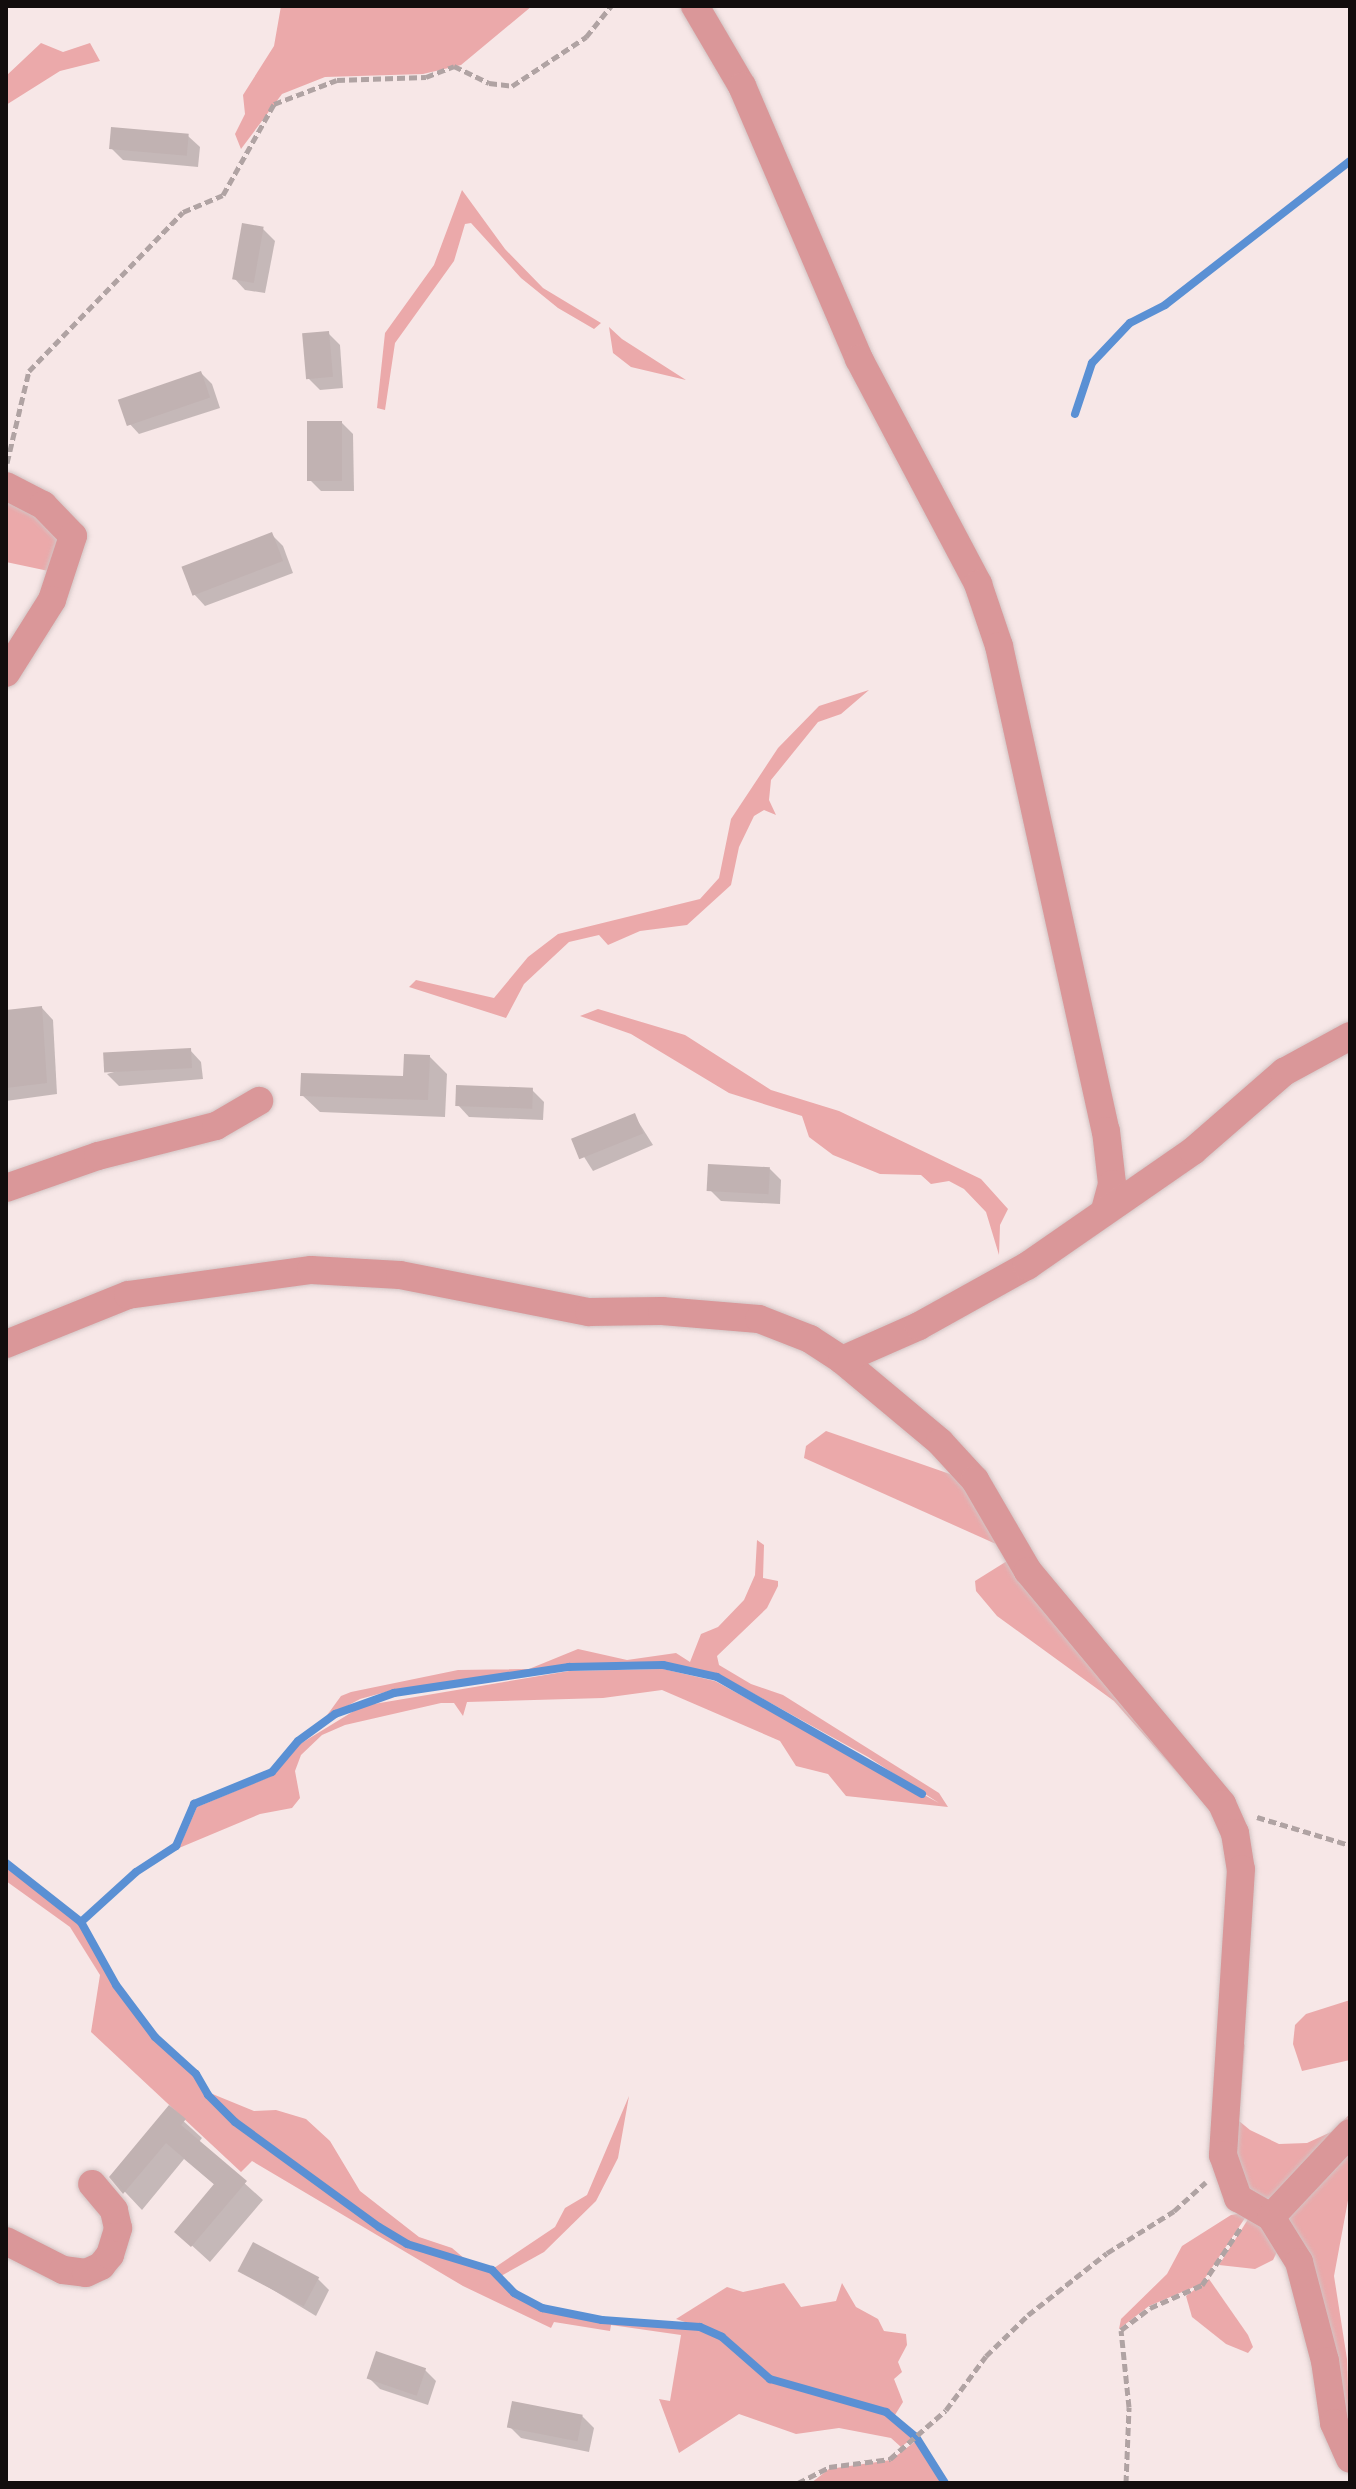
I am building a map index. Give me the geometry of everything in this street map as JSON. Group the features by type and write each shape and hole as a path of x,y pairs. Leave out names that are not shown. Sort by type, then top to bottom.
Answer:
{"street":[{"path":"695,6 742,86 859,359 978,584 995,633 1106,1131 1112,1184 1106,1207"},
{"path":"6,486 43,505 73,536 52,600 6,673"},
{"path":"842,1360 986,1292 1106,1207 1193,1151 1284,1072 1350,1036"},
{"path":"6,1188 98,1156 216,1126 259,1101"},
{"path":"6,1344 128,1295 311,1270 400,1275 589,1312 744,1317 787,1328 842,1360 940,1442 975,1480 1037,1582 1222,1804 1235,1833 1241,1869 1223,2155 1238,2198 1262,2213 1299,2262 1325,2361 1334,2423 1350,2459"},
{"path":"1262,2213 1350,2133"},
{"path":"6,2241 63,2270 86,2273 101,2266 110,2255 118,2228 114,2210 92,2184"}],"path":[{"path":"6,468 29,371 183,212 223,195 274,104 337,80 426,77 454,66 489,83 512,86 577,45 611,6"},
{"path":"1222,1804 1350,1845"},
{"path":"798,2483 829,2467 890,2459 946,2410 986,2356 1028,2315 1107,2253 1183,2204 1204,2184 1223,2155"},
{"path":"1126,2483 1129,2407 1121,2330 1150,2308 1202,2285 1262,2213"}],"shaded area":[{"path":"281,6 532,6 461,65 423,74 325,77 282,94 241,149 235,134 245,114 243,95 274,46"},
{"path":"41,43 63,52 90,43 100,61 60,71 6,105 6,76"},
{"path":"462,190 505,249 543,288 601,323 594,329 558,308 521,278 471,223 465,224 454,261 395,343 385,410 377,408 385,333 434,265"},
{"path":"609,327 622,339 686,380 631,367 613,353"},
{"path":"6,498 36,512 60,541 58,573 6,562"},
{"path":"869,690 841,714 818,722 771,780 769,800 776,815 764,810 754,816 739,847 731,885 687,925 640,931 608,945 599,935 569,942 524,984 506,1018 409,987 416,980 494,998 528,957 558,934 700,899 719,878 731,819 778,748 819,706"},
{"path":"598,1009 685,1035 771,1090 839,1111 981,1179 1008,1209 1000,1225 999,1255 986,1212 964,1189 949,1181 931,1184 921,1175 880,1174 833,1155 809,1137 802,1116 729,1093 631,1034 580,1016"},
{"path":"826,1431 973,1482 1006,1542 996,1544 804,1458 806,1446"},
{"path":"757,1540 764,1545 763,1578 778,1581 778,1586 767,1608 717,1656 719,1665 751,1684 783,1695 939,1793 948,1807 846,1796 828,1774 796,1766 780,1741 662,1690 603,1698 467,1702 463,1716 454,1703 441,1703 345,1725 322,1735 301,1755 295,1771 300,1798 292,1808 260,1814 179,1848 197,1807 274,1775 300,1744 362,1706 569,1671 663,1669 715,1681 939,1803 868,1757 718,1674 664,1662 568,1664 393,1690 360,1699 325,1718 341,1696 351,1692 458,1670 529,1669 578,1649 627,1660 676,1653 690,1662 701,1634 718,1627 744,1600 755,1575"},
{"path":"1015,1556 1219,1820 1114,1701 997,1616 976,1591 975,1581"},
{"path":"6,1865 79,1923 115,1986 154,2038 195,2075 206,2096 234,2123 378,2229 406,2246 491,2272 513,2294 542,2310 602,2322 700,2329 721,2339 769,2381 885,2413 914,2437 901,2447 891,2438 839,2428 796,2434 739,2414 679,2453 659,2399 670,2401 681,2335 611,2325 610,2331 554,2322 551,2328 463,2286 252,2161 241,2172 91,2032 100,1975 70,1927 6,1881"},
{"path":"1350,2000 1350,2060 1302,2071 1293,2044 1295,2025 1306,2014"},
{"path":"1237,2035 1245,2045 1239,2121 1250,2130 1279,2144 1307,2143 1331,2132 1350,2114 1350,2127 1276,2198 1251,2199 1231,2154"},
{"path":"210,2093 254,2111 276,2110 306,2119 330,2141 360,2191 419,2237 452,2248 465,2259 408,2242 380,2225 237,2120"},
{"path":"629,2096 618,2158 596,2201 544,2252 501,2276 494,2268 555,2227 565,2208 587,2195"},
{"path":"1350,2138 1349,2195 1334,2276 1347,2359 1350,2452 1275,2217"},
{"path":"1249,2212 1201,2284 1149,2306 1119,2329 1121,2319 1167,2274 1182,2246 1231,2215"},
{"path":"1252,2213 1277,2252 1273,2260 1255,2269 1219,2265"},
{"path":"1209,2279 1248,2335 1253,2347 1248,2353 1226,2344 1192,2317 1186,2296"},
{"path":"784,2283 801,2307 836,2301 842,2283 856,2307 878,2319 884,2331 906,2334 907,2345 898,2362 902,2372 894,2379 903,2402 895,2415 772,2377 724,2335 676,2319 727,2287 743,2292"},
{"path":"917,2440 943,2483 811,2483 829,2469 891,2460"}],"building":[{"path":"111,127 189,134 187,156 109,149"},
{"path":"242,223 264,227 254,283 232,279"},
{"path":"329,331 333,377 306,379 302,333"},
{"path":"201,371 210,397 127,426 118,400"},
{"path":"307,421 342,421 342,481 307,481"},
{"path":"272,532 283,561 193,596 181,567"},
{"path":"42,1006 47,1083 6,1088 6,1010"},
{"path":"191,1048 192,1068 104,1073 103,1053"},
{"path":"404,1054 430,1055 428,1100 300,1096 301,1073 403,1076"},
{"path":"456,1085 533,1088 532,1109 455,1106"},
{"path":"635,1113 643,1133 579,1159 571,1139"},
{"path":"708,1164 770,1167 769,1194 707,1191"},
{"path":"169,2105 186,2119 181,2125 247,2181 191,2247 174,2232 214,2184 166,2143 123,2194 109,2177"},
{"path":"253,2242 319,2277 304,2306 238,2271"},
{"path":"376,2351 426,2368 417,2396 367,2378"},
{"path":"512,2401 583,2415 578,2441 507,2428"}],"waterway":[{"path":"1075,414 1092,363 1130,323 1165,305 1350,161"},
{"path":"81,1922 136,1872 176,1846 194,1804 272,1772 298,1741 335,1714 394,1693 569,1667 663,1665 717,1677 922,1794"},
{"path":"6,1863 81,1922 116,1985 155,2037 196,2074 208,2095 235,2122 379,2227 407,2244 492,2270 514,2293 542,2308 602,2320 700,2327 722,2337 770,2379 886,2412 916,2437 945,2483"}]}
